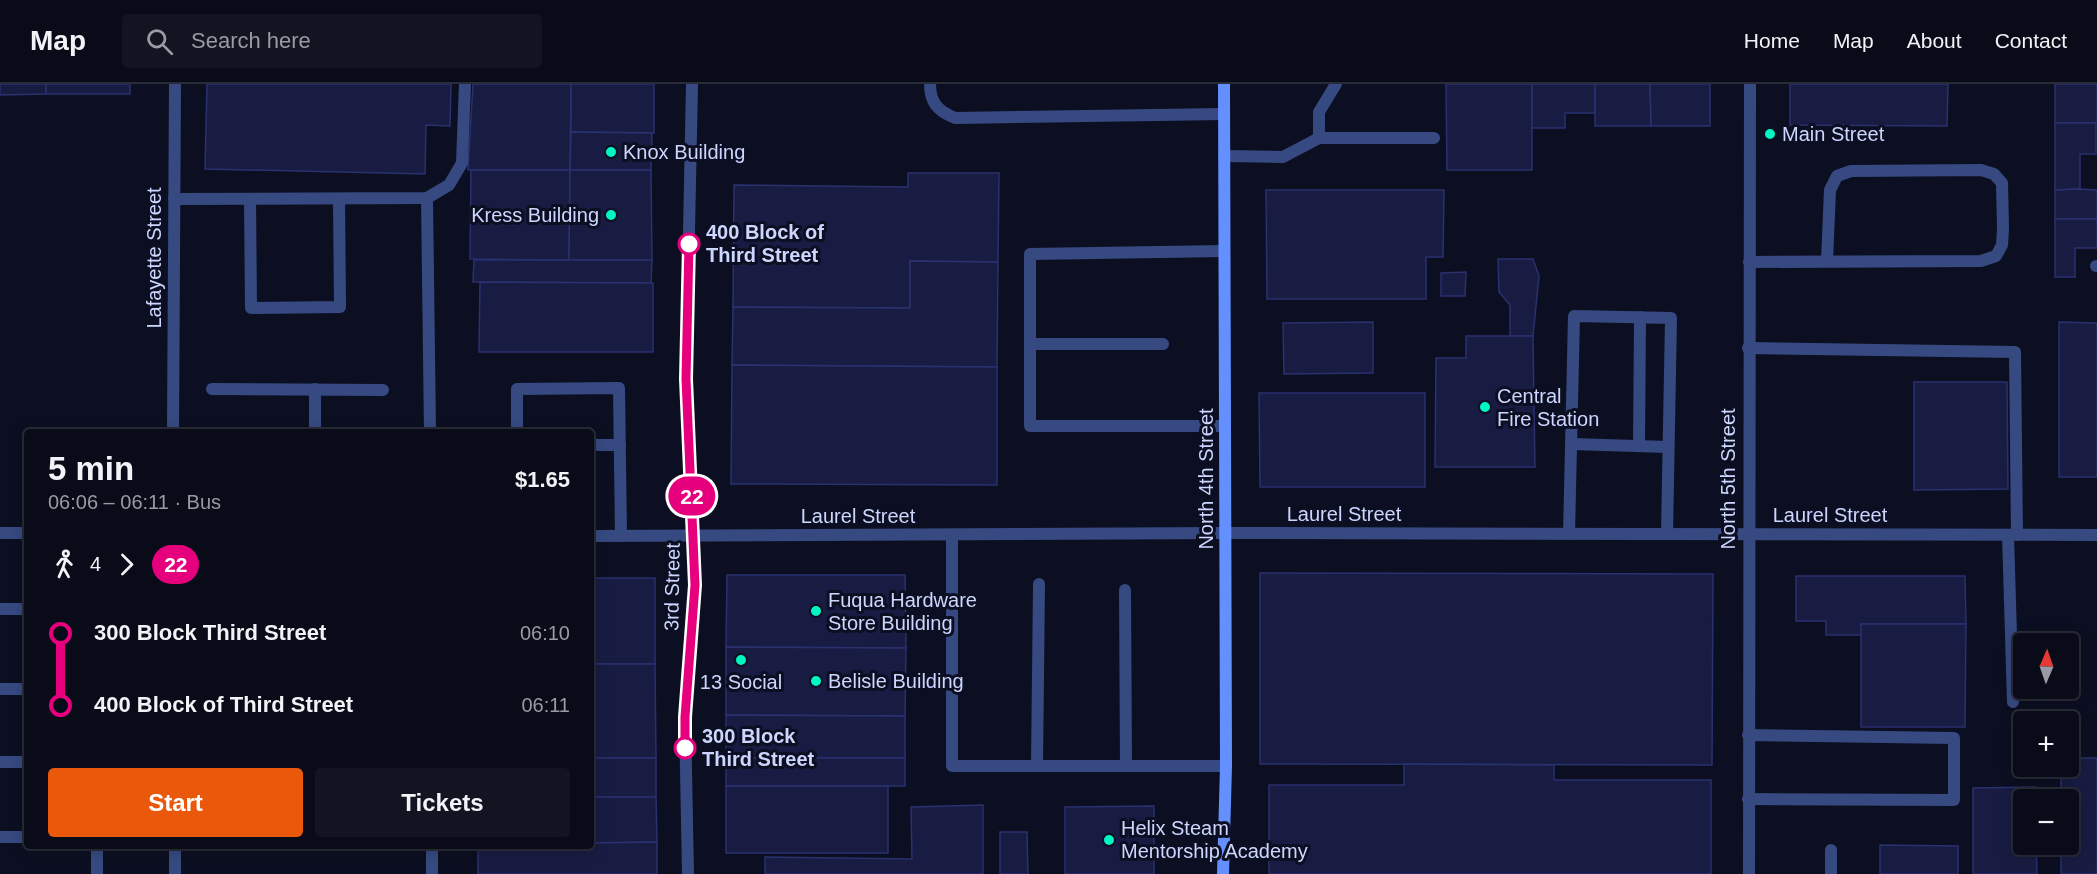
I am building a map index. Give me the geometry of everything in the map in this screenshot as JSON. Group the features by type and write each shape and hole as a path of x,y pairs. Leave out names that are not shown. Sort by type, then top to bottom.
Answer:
{"street":[{"name":"Lafayette Street","path":"173,429 175,84"},
{"path":"174,199 427,198 449,185 462,163 465,84"},
{"name":"3rd Street","path":"688,874 685,717 695,585 686,379 692,84"},
{"path":"930,84 930,98 940,111 955,118 1224,114"},
{"name":"North 4th Street","path":"1223,874 1226,766 1224,84"},
{"path":"1319,138 1319,112 1336,84"},
{"name":"North 5th Street","path":"1749,874 1750,84"},
{"path":"1224,156 1283,157 1319,138 1434,138"},
{"path":"1749,261 1827,261 1981,261 1996,256 2002,245 2002,183 1994,174 1981,170 1851,171 1837,176 1830,190 1827,261"},
{"path":"427,198 430,429"},
{"path":"250,199 252,308 340,307 339,199"},
{"path":"1224,251 1030,254 1030,426 1225,426"},
{"path":"1569,534 1574,316 1671,318 1667,534"},
{"path":"1639,446 1640,317"},
{"path":"1030,344 1163,344"},
{"path":"1748,348 2016,352 2013,702"},
{"path":"517,429 517,389 619,388 621,536"},
{"path":"212,389 383,390"},
{"path":"315,390 315,429"},
{"path":"1571,444 1668,447"},
{"path":"594,445 620,445"},
{"path":"0,532 24,533"},
{"name":"Laurel Street","path":"594,536 1226,533 2097,535"},
{"path":"952,536 952,766 1226,766"},
{"path":"1037,766 1039,584"},
{"path":"1125,590 1125,766"},
{"path":"0,609 24,609"},
{"path":"0,689 24,689"},
{"path":"1748,735 1954,738 1954,800 1748,799"},
{"path":"0,762 24,762"},
{"path":"0,837 24,837"},
{"path":"97,849 97,874"},
{"path":"175,849 175,874"},
{"path":"432,849 432,874"},
{"path":"1831,850 1831,874"}],"building":[{"path":"0,84 46,84 46,94 0,95"},
{"path":"46,84 130,84 130,94 46,94"},
{"path":"207,84 451,84 450,126 426,125 425,174 205,169"},
{"path":"473,84 571,84 570,170 468,170"},
{"path":"571,84 654,84 654,133 571,132"},
{"path":"1446,84 1532,84 1532,170 1447,170"},
{"path":"1532,84 1595,84 1595,113 1565,113 1565,128 1532,128"},
{"path":"1595,84 1650,84 1651,126 1595,126"},
{"path":"1650,84 1710,84 1710,126 1651,126"},
{"path":"1790,84 1948,84 1947,126 1790,125"},
{"path":"2055,84 2097,84 2097,123 2055,123"},
{"path":"2055,123 2096,123 2096,154 2080,154 2080,189 2055,190"},
{"name":"Knox Building","path":"571,132 652,133 651,170 570,170"},
{"path":"471,170 570,170 569,260 470,259"},
{"name":"Kress Building","path":"570,170 651,170 652,260 569,260"},
{"path":"908,173 999,173 998,262 910,261 910,308 733,307 734,185 908,187"},
{"path":"1266,190 1444,190 1443,257 1426,257 1426,299 1267,299"},
{"path":"2055,190 2097,190 2097,219 2055,219"},
{"path":"2055,219 2097,219 2097,248 2075,248 2075,277 2055,277"},
{"path":"1498,259 1533,259 1539,276 1533,336 1510,336 1510,305 1499,292"},
{"path":"474,260 652,260 651,283 473,282"},
{"path":"910,261 998,262 997,367 732,365 733,307 910,308"},
{"path":"1466,272 1465,296 1441,296 1441,273"},
{"path":"480,282 653,283 653,352 479,352"},
{"path":"1373,322 1373,373 1284,374 1283,323"},
{"path":"2059,322 2097,323 2097,477 2059,477"},
{"name":"Central Fire Station","path":"1466,336 1533,336 1535,467 1435,467 1436,358 1466,358"},
{"path":"732,365 997,367 997,485 731,484"},
{"path":"1914,382 2007,382 2008,489 1914,490"},
{"path":"1259,393 1425,393 1425,487 1260,487"},
{"path":"1260,573 1713,574 1712,765 1260,764"},
{"name":"Fuqua Hardware Store Building","path":"727,575 905,575 906,648 726,647"},
{"path":"1796,576 1965,576 1966,624 1861,624 1861,635 1826,635 1826,621 1796,621"},
{"path":"594,578 655,578 655,664 594,664"},
{"path":"1861,624 1966,624 1965,727 1861,727"},
{"name":"Belisle Building","path":"726,647 906,648 905,716 726,715"},
{"path":"594,664 655,664 656,758 594,758"},
{"path":"726,715 905,716 905,758 726,758"},
{"path":"594,758 656,758 656,797 594,797"},
{"path":"726,758 905,758 905,786 726,786"},
{"path":"2079,758 2097,758 2097,874 2061,874 2061,855 2079,855 2079,789 2061,789 2061,777 2079,777"},
{"path":"1404,764 1554,765 1554,780 1711,780 1711,874 1269,874 1269,785 1404,785"},
{"path":"726,786 888,786 888,853 726,853"},
{"path":"2036,787 2036,789 2013,789 2013,855 2036,855 2037,874 1973,874 1973,788"},
{"path":"594,797 656,797 657,842 594,843"},
{"path":"983,805 983,874 765,874 765,857 912,859 911,807"},
{"name":"Helix Steam Mentorship Academy","path":"1154,806 1154,874 1065,874 1065,807"},
{"path":"1000,832 1027,832 1028,874 1000,874"},
{"path":"657,842 657,874 478,874 478,849 594,849 594,843"},
{"path":"1880,845 1958,846 1958,874 1880,874"}],"bus line":[{"name":"22","path":"685,748 685,717 695,585 686,379 689,244"}],"place":[{"name":"Main Street","path":"1770,134"},
{"name":"Knox Building","path":"611,152"},
{"name":"Kress Building","path":"611,215"},
{"name":"400 Block of Third Street","path":"689,244"},
{"name":"Central Fire Station","path":"1485,407"},
{"name":"Fuqua Hardware Store Building","path":"816,611"},
{"name":"13 Social","path":"741,660"},
{"name":"Belisle Building","path":"816,681"},
{"name":"300 Block Third Street","path":"685,748"},
{"name":"Helix Steam Mentorship Academy","path":"1109,840"}]}
